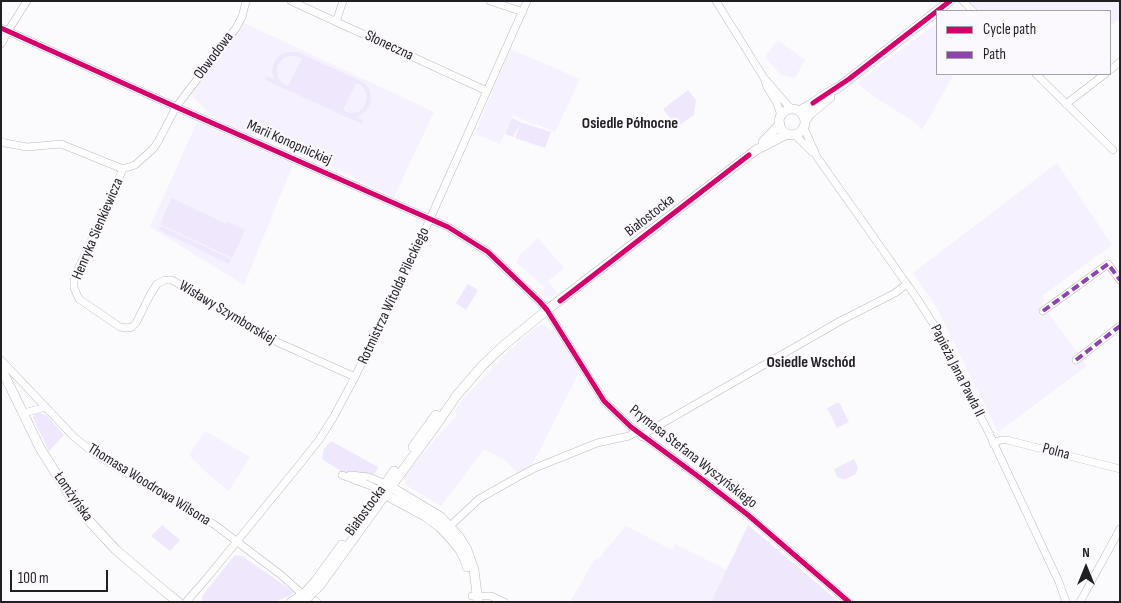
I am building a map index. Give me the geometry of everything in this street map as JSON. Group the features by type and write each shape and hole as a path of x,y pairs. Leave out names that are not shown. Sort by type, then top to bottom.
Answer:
{"main road":[{"path":"938,10 950,1"},
{"path":"839,87 810,114 798,134 791,134 781,128 780,120 787,110 795,110 810,105 839,87 936,12"},
{"path":"795,110 804,117 804,125"},
{"name":"Białostocka","path":"756,150 780,120"},
{"name":"Białostocka","path":"291,602 302,599 320,585 385,489 432,431 457,395 483,365 503,346 547,310 756,150 791,134"},
{"name":"Łomżyńska","path":"1,368 40,448 72,499 116,550 178,602"},
{"path":"385,489 441,517 460,538 471,559 474,570 475,599"},
{"path":"385,489 440,527 451,539 465,560 475,599"}],"street":[{"path":"1,44 4,30 27,1"},
{"name":"Obwodowa","path":"176,107 236,28 242,17 246,1"},
{"name":"Słoneczna","path":"291,1 487,91"},
{"path":"336,22 343,1"},
{"path":"490,1 523,12"},
{"name":"Rotmistrza Witolda Pileckiego","path":"189,601 319,440 333,418 355,378 430,219 527,1"},
{"path":"716,1 764,78 776,103 780,120"},
{"path":"963,1 972,10"},
{"name":"Marii Konopnickiej","path":"4,30 448,227 488,252 547,310"},
{"path":"1037,75 1113,150"},
{"path":"1066,104 1104,75"},
{"path":"764,78 795,110"},
{"name":"Henryka Sienkiewicza","path":"74,288 74,279 123,169 135,164 153,148 176,107"},
{"name":"Papieża Jana Pawła II","path":"804,125 817,157"},
{"name":"Papieża Jana Pawła II","path":"791,134 817,157 926,311 993,443 1059,582 1066,602"},
{"name":"Henryka Sienkiewicza","path":"1,140 5,143 28,148 61,144 123,169"},
{"path":"1042,311 1108,264 1120,280"},
{"name":"Wisławy Szymborskiej","path":"74,288 79,299 120,327 128,328 136,323 157,284 165,280 172,280 277,342 355,378"},
{"path":"642,437 649,431 842,320 895,293 907,284"},
{"name":"Prymasa Stefana Wyszyńskiego","path":"547,310 604,401 636,432 703,480 849,602"},
{"path":"1076,360 1120,326"},
{"name":"Thomasa Woodrowa Wilsona","path":"1,360 73,436 95,454 215,525 281,575 299,591 302,599"},
{"path":"24,413 46,407"},
{"path":"450,526 479,499 516,478 597,443 629,436 636,432"},
{"name":"Polna","path":"993,443 1007,440 1120,469"},
{"path":"342,475 369,477 385,489 371,486 342,475"},
{"path":"1080,602 1120,529"},
{"path":"475,599 491,596 504,602"}],"shaded area":[{"path":"973,1 1120,1 1120,18 1111,25 1111,10 979,10 971,3"},
{"path":"242,22 434,112 394,197 344,172 262,136 248,134 214,118 189,93"},
{"path":"936,24 936,75 953,75 922,130 916,123 873,96 857,83"},
{"path":"778,40 805,60 795,78 781,75 765,57"},
{"path":"510,49 580,79 555,132 513,115 500,144 475,134"},
{"path":"297,52 363,82 369,88 371,96 370,105 366,111 357,117 363,120 362,124 265,80 266,76 274,79 272,73 273,66 276,59 282,54","holes":["296,56 302,59 288,86 278,78 277,67 284,58","356,83 365,90 367,96 366,103 358,112 346,112 343,110"]},
{"path":"688,90 696,100 694,115 677,127 663,109"},
{"path":"512,118 551,132 545,148 515,138 520,124 513,137 505,134"},
{"path":"197,122 293,164 244,285 150,227"},
{"path":"1057,163 1112,245 1042,296 1044,300 1041,303 1087,366 998,432 937,308 913,273"},
{"path":"172,198 226,224 228,222 245,230 232,258 160,224"},
{"path":"161,226 231,259 229,264 159,230"},
{"path":"538,238 564,268 548,281 558,294 553,296 542,294 544,287 516,263 519,256"},
{"path":"468,284 478,290 466,310 456,303"},
{"path":"541,325 554,331 580,370 532,465 517,473 506,461 484,449 441,506 406,485 404,476 456,416 456,407 509,351 536,327"},
{"path":"839,402 849,422 837,428 827,408"},
{"path":"37,413 46,415 64,435 49,451 33,417"},
{"path":"205,431 250,457 229,491 210,476 189,455"},
{"path":"331,441 378,467 376,472 373,475 344,473 322,459 324,449"},
{"path":"854,459 858,467 856,474 846,479 837,477 834,469"},
{"path":"162,525 180,540 170,551 151,536"},
{"path":"748,525 839,602 711,602"},
{"path":"626,526 672,550 675,544 727,570 711,602 570,602 594,560 598,559"},
{"path":"235,555 242,556 294,592 275,602 203,602 202,596"}],"marked path":[{"path":"1043,311 1108,264 1120,280"},
{"path":"1076,360 1120,326"}],"cycle path":[{"path":"938,10 950,1"},
{"path":"813,103 849,79 936,12"},
{"path":"1,28 448,227 488,252 547,310 604,401 631,427 748,515 849,602"},
{"path":"560,301 749,155"}],"district":[{"name":"Osiedle Północne","path":"630,124"},
{"name":"Osiedle Wschód","path":"811,363"}]}
